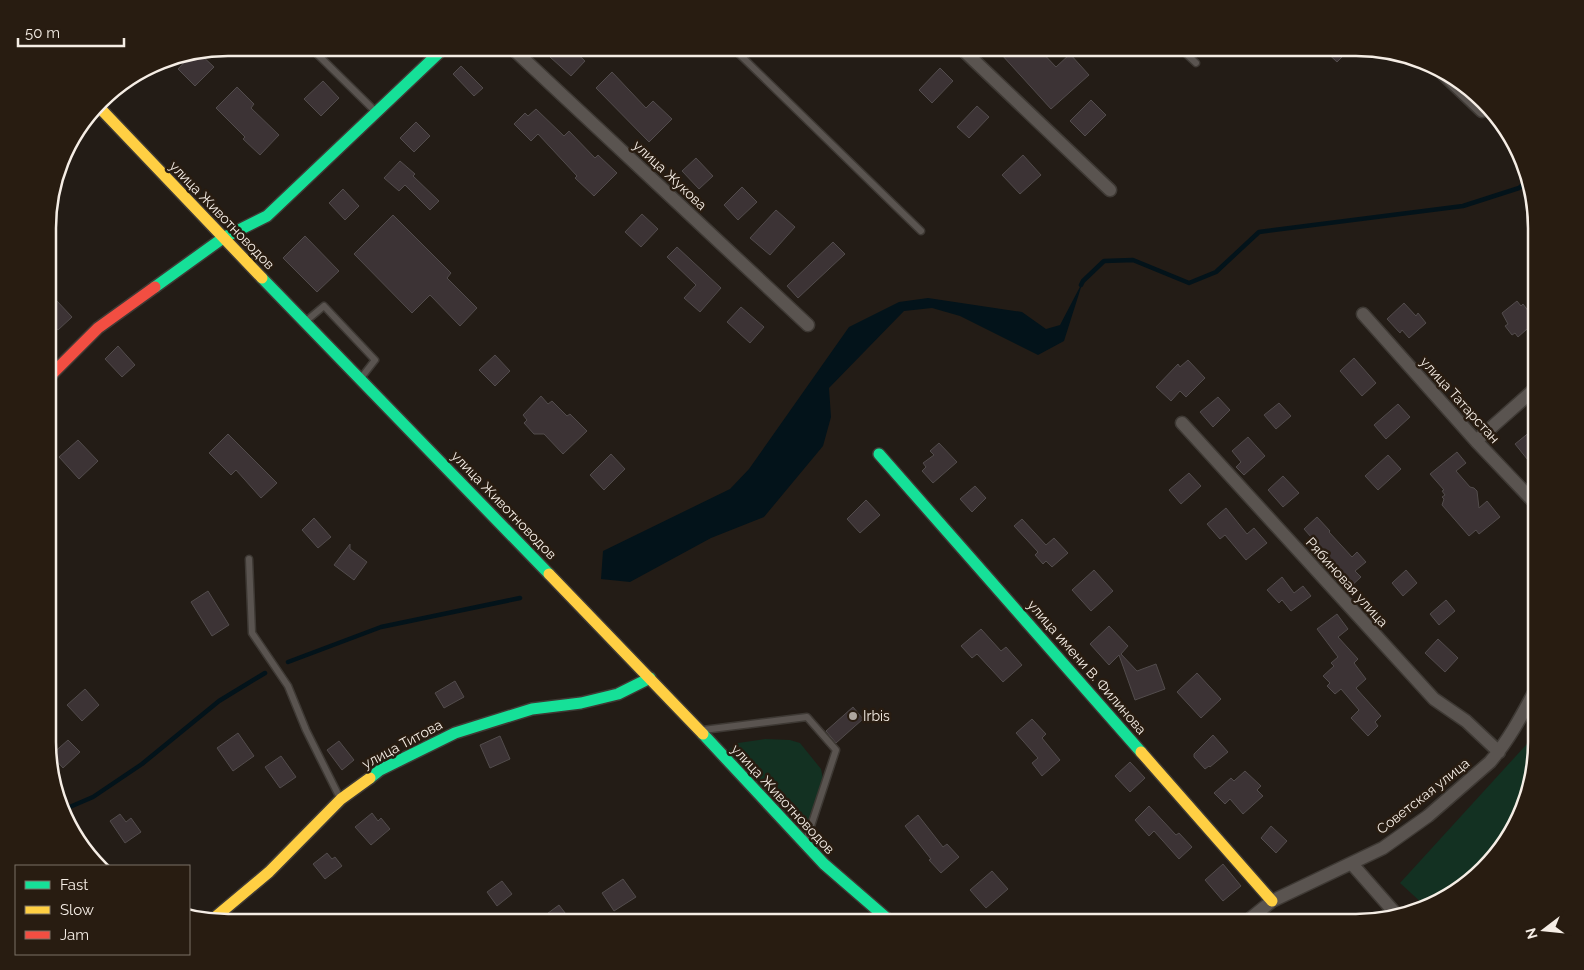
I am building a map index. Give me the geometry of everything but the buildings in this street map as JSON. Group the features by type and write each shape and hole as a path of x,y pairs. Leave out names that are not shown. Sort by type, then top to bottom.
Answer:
{"street":[{"path":"970,56 1110,190"},
{"path":"56,370 98,328 223,238 267,216 435,57"},
{"name":"улица Жукова","path":"521,57 808,325"},
{"path":"1469,98 1482,111"},
{"name":"улица Животноводов","path":"103,111 360,380 650,678 805,845 881,913"},
{"name":"улица Татарстан","path":"1363,314 1527,494"},
{"path":"1476,440 1527,396"},
{"name":"Рябиновая улица","path":"1182,423 1434,699 1466,721 1498,752"},
{"name":"улица имени В. Филинова","path":"879,454 1272,900"},
{"name":"улица Титова","path":"220,913 269,872 341,799 380,770 455,733 532,709 581,703 618,694 650,678"},
{"name":"Советская улица","path":"1257,913 1272,900 1383,848 1428,816 1490,762 1515,727 1527,705"},
{"path":"1352,864 1392,910"}],"lane":[{"path":"1189,56 1196,63"},
{"path":"321,57 376,112"},
{"path":"742,57 920,231"},
{"path":"305,323 324,306 375,360 360,380"},
{"path":"249,559 252,633 288,686 306,730 341,799"},
{"path":"699,730 807,717 836,750 805,845"}],"green space":[{"path":"765,739 790,740 800,743 821,769 824,784 813,821 806,825 797,825 727,751 738,743"},
{"path":"1527,744 1522,787 1515,808 1499,838 1485,855 1452,885 1420,901 1400,883"}],"shaded area":[{"path":"1083,281 1064,341 1038,355 960,316 932,308 904,311 829,388 831,417 823,446 764,517 711,538 630,582 601,579 603,551 730,489 749,469 849,327 899,302 928,298 1022,312 1046,329 1060,325"}],"waterway":[{"path":"1081,285 1104,261 1133,260 1189,283 1216,272 1259,232 1463,206 1519,188 1522,185"},
{"path":"288,662 381,627 520,598"},
{"path":"69,807 93,797 142,764 219,701 265,673"}],"traffic: fast":[{"path":"155,287 223,238 267,216 435,57"},
{"path":"262,278 549,574"},
{"path":"879,454 1141,752"},
{"path":"370,778 380,770 455,733 532,709 581,703 618,694 650,678"},
{"path":"703,734 824,864 881,913"}],"traffic: slow":[{"path":"103,111 262,278"},
{"path":"549,574 703,734"},
{"path":"1141,752 1272,901"},
{"path":"220,913 269,872 341,799 370,778"}],"traffic: jam":[{"path":"56,370 98,328 155,287"}],"place":[{"name":"Irbis","path":"853,716"}]}
